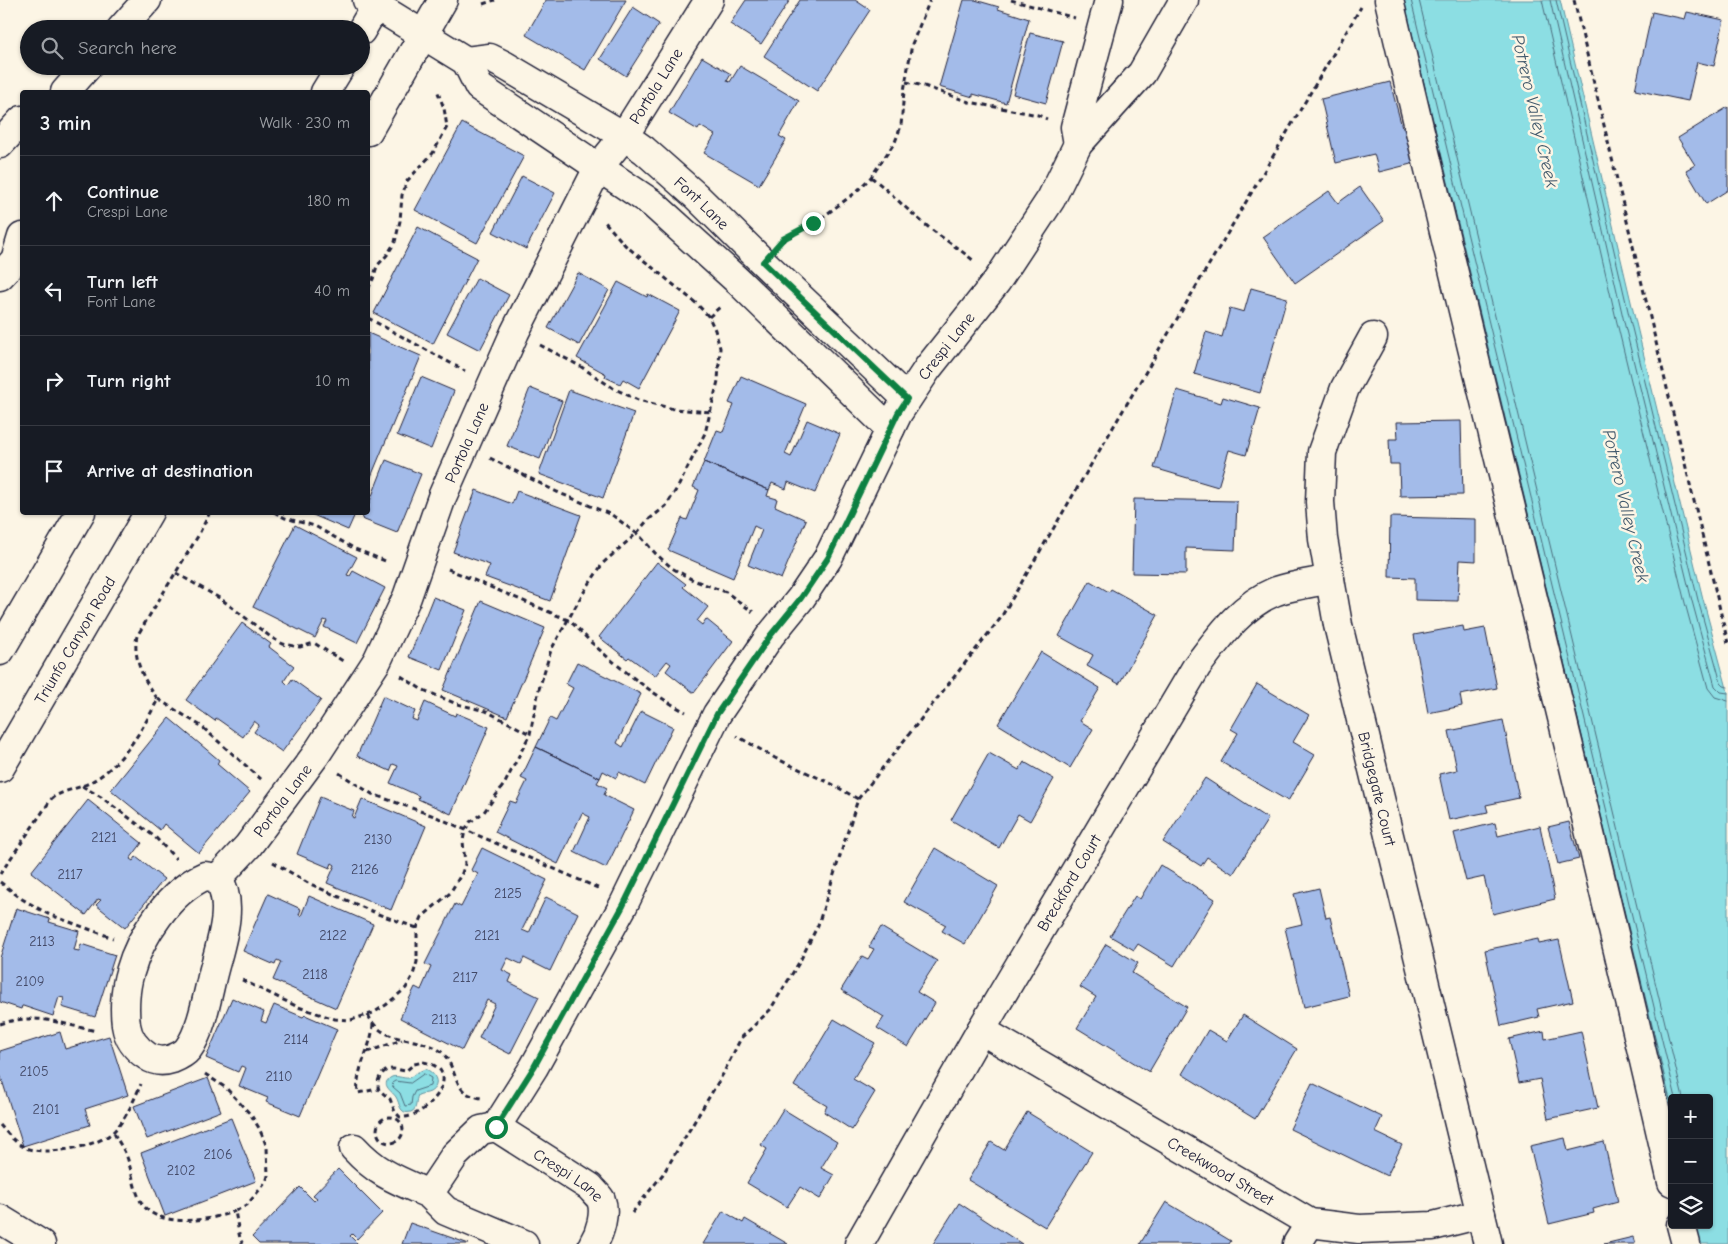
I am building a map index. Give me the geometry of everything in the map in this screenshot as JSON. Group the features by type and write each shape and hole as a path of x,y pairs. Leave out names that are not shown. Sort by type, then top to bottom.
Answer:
{"street":[{"path":"129,20 146,0"},
{"path":"370,127 443,0"},
{"name":"Portola Lane","path":"148,1057 134,1044 126,1026 126,994 129,973 139,948 152,925 174,898 206,879 248,846 315,756 372,668 407,597 442,497 515,332 598,168 624,136 709,0"},
{"name":"Crespi Lane","path":"596,1239 602,1216 601,1200 590,1187 502,1118 534,1067 626,900 717,714 828,558 890,429 907,399 928,368 997,281 1051,199 1076,135 1109,0"},
{"name":"Crespi Lane","path":"1076,135 1142,73 1184,0"},
{"path":"1389,0 1436,202 1562,713 1668,1165"},
{"path":"366,20 374,2 466,62"},
{"name":"Font Lane","path":"890,429 741,284 654,204 479,87 466,62 490,58 497,61 624,136 672,173 907,399"},
{"path":"66,90 80,75"},
{"path":"326,90 335,75"},
{"path":"0,144 20,122"},
{"path":"0,276 15,260 20,244"},
{"name":"Bridgegate Court","path":"1373,337 1344,388 1322,452 1320,502 1323,539 1338,625 1488,1244"},
{"path":"0,651 79,515"},
{"name":"Triunfo Canyon Road","path":"0,768 147,515"},
{"name":"Breckford Court","path":"859,1244 981,1030 1197,666 1226,629 1248,608 1274,592 1330,579"},
{"path":"148,1057 160,1061 178,1056 188,1050 197,1031 225,920 223,886 206,879"},
{"name":"Creekwood Street","path":"981,1030 1304,1233 1433,1226 1481,1214"},
{"path":"429,1194 455,1155 480,1130 502,1118"},
{"path":"354,1148 369,1164 391,1178 429,1194 446,1211 524,1244"},
{"path":"0,1219 42,1244"},
{"path":"1683,1229 1686,1244"}],"path":[{"path":"484,4 495,0"},
{"path":"763,262 783,239 820,219 855,193 871,177 895,142 900,133 903,116 912,44 930,0"},
{"path":"1011,0 1102,26"},
{"path":"596,1239 621,1226 647,1196 663,1174 723,1074 741,1038 770,1010 800,961 818,925 858,799 1000,619 1365,0"},
{"path":"1574,0 1728,643"},
{"path":"906,82 924,86 969,102 1038,115 1076,135"},
{"path":"370,285 377,266 395,242 400,221 402,195 407,181 433,153 447,127 444,108 437,90"},
{"path":"871,177 893,194 922,222 957,247 997,281"},
{"path":"214,967 298,1007 336,1019 351,1020 368,1015 386,1005 406,988 417,962 417,928 428,911 450,893 459,878 465,864 463,841 465,830 470,822 484,812 505,783 530,734 539,688 551,650 590,581 604,563 636,534 647,521 666,506 705,433 718,381 721,359 719,342 709,317 693,300 625,245 603,219 580,204"},
{"path":"709,317 741,284"},
{"path":"370,319 492,386"},
{"path":"515,332 568,359 626,395 662,407 711,412"},
{"path":"464,445 557,492 612,515 636,534 672,568 683,575 726,592 775,630"},
{"path":"208,515 198,536 137,636 135,644 137,658 145,680 158,698 201,726 256,775 285,797"},
{"path":"280,515 315,526 355,549 419,564 568,620 577,626 592,644 676,707 832,784 858,799"},
{"path":"176,573 221,600 283,644 300,647 314,643 457,704 486,711 530,734"},
{"path":"0,874 52,798 101,776 117,762 146,722 158,698"},
{"path":"315,756 372,794 434,816 626,900"},
{"path":"82,786 101,797 155,837 182,866 206,879"},
{"path":"248,846 293,875 378,914 417,928"},
{"path":"0,882 22,899 48,914 139,948"},
{"path":"368,1015 373,1024 388,1034 402,1040 416,1042 437,1049 450,1063 459,1084 465,1092 502,1118"},
{"path":"0,1024 18,1019 35,1018 101,1031 126,1026"},
{"path":"373,1024 368,1052 359,1073 358,1093 378,1089"},
{"path":"368,1052 402,1040"},
{"path":"114,1133 127,1158 140,1201 152,1212 167,1219 188,1220 214,1218 247,1205 266,1182 268,1176 267,1147 260,1128 252,1115 226,1088 203,1072 201,1064 188,1050"},
{"path":"0,1125 23,1147 39,1151 93,1143 114,1133 134,1100 141,1084 148,1057"},
{"path":"378,1089 380,1076 392,1069 406,1071 414,1064 423,1062 435,1066 440,1071 443,1081 443,1087 438,1095 416,1113 404,1118 398,1117 389,1117 381,1120 378,1125 378,1134 385,1142 393,1143 399,1141 404,1128 398,1117 395,1112 390,1099 378,1089"},
{"path":"235,1211 240,1239 243,1244"}],"water":[{"name":"Potrero Valley Creek","path":"1399,0 1560,0 1703,599 1728,692 1728,1244 1698,1244 1695,1229 1713,1229 1713,1094 1668,1094 1668,1113"},
{"path":"425,1069 432,1073 436,1079 436,1086 430,1092 418,1095 416,1107 413,1111 404,1112 386,1083 394,1076 409,1078"}],"building":[{"path":"546,0 626,0 585,70 526,35"},
{"path":"746,0 790,0 761,44 730,24"},
{"path":"800,0 855,0 870,10 817,91 764,56"},
{"path":"964,0 975,0 999,7 998,9 1029,19 1006,103 973,94 973,97 939,87"},
{"path":"633,7 659,24 626,76 600,59"},
{"path":"1652,12 1685,19 1687,12 1724,20 1714,66 1697,62 1688,101 1635,90"},
{"path":"1030,33 1063,41 1046,103 1013,94"},
{"path":"702,57 731,74 727,81 730,82 740,66 799,101 779,136 786,140 759,185 704,153 715,135 700,126 698,130 669,113"},
{"path":"1390,82 1402,127 1406,126 1415,163 1379,172 1374,154 1336,163 1321,99"},
{"path":"1728,107 1728,190 1706,204 1686,170 1695,165 1678,138"},
{"path":"462,123 524,156 477,243 415,210"},
{"path":"522,176 555,193 526,249 493,232"},
{"path":"1360,187 1384,221 1295,283 1263,237 1329,191 1338,203"},
{"path":"418,227 477,258 433,344 374,313"},
{"path":"578,273 609,290 579,345 548,328"},
{"path":"477,278 509,295 480,350 447,333"},
{"path":"618,282 647,297 648,294 680,311 639,388 623,379 620,384 605,377 606,374 577,358"},
{"path":"1251,288 1287,298 1260,393 1194,374 1206,332 1222,337 1230,308 1244,312"},
{"path":"370,334 421,356 370,479"},
{"path":"741,376 806,404 785,454 791,457 807,420 840,434 815,493 788,482 786,489 772,483 769,490 704,462 717,430 723,432 734,405 729,403"},
{"path":"421,377 454,391 431,449 397,435"},
{"path":"530,388 562,401 540,459 507,446"},
{"path":"569,390 634,413 603,498 539,474"},
{"path":"1177,390 1221,403 1223,397 1260,408 1246,455 1229,450 1218,487 1154,468"},
{"path":"1461,421 1463,495 1400,496 1399,464 1390,464 1389,439 1398,439 1397,422"},
{"path":"386,460 421,474 397,533 362,519 364,515 370,515 370,501"},
{"path":"704,462 769,490 767,496 777,499 775,506 806,520 781,579 748,565 762,530 754,526 733,578 668,550 682,518 687,520 699,490 693,487"},
{"path":"476,490 512,504 517,491 581,515 550,601 485,577 490,565 453,552"},
{"path":"1134,499 1237,501 1235,550 1186,548 1186,574 1132,573"},
{"path":"313,515 355,515 348,530"},
{"path":"1390,517 1476,519 1476,561 1460,560 1458,601 1415,600 1415,578 1389,577"},
{"path":"295,525 357,557 347,575 350,576 353,571 385,588 357,643 324,627 327,621 324,620 315,638 253,607"},
{"path":"657,562 686,584 683,587 708,607 697,621 702,625 706,619 733,641 694,693 666,671 671,664 667,661 655,676 629,657 627,659 599,637"},
{"path":"1090,581 1109,592 1111,589 1158,615 1119,684 1087,666 1093,655 1059,636"},
{"path":"433,597 466,610 442,670 409,657"},
{"path":"481,601 545,628 507,717 443,690"},
{"path":"242,623 271,644 269,647 294,666 284,681 288,685 292,679 321,700 282,752 254,732 259,725 254,721 243,737 216,718 215,721 186,700"},
{"path":"1463,626 1464,632 1485,628 1497,688 1460,695 1462,706 1428,713 1414,635"},
{"path":"1041,652 1100,688 1080,721 1093,729 1070,768 998,724"},
{"path":"577,662 641,694 617,743 623,747 641,711 673,727 645,785 619,772 616,778 603,771 600,778 536,747 550,718 556,721 573,688 566,684"},
{"path":"1257,684 1309,715 1293,742 1315,755 1288,801 1221,762 1238,733 1231,729"},
{"path":"383,696 415,711 412,719 417,721 425,702 455,716 456,713 489,727 451,814 418,799 419,796 390,783 398,766 393,764 390,771 357,756"},
{"path":"169,718 219,760 217,764 250,792 199,853 164,824 160,830 111,790"},
{"path":"1503,720 1519,798 1486,805 1488,812 1449,820 1439,774 1457,770 1449,731"},
{"path":"536,747 600,778 597,783 607,788 604,795 634,810 606,868 574,852 590,817 582,813 558,864 495,832 510,801 516,803 527,781 521,778"},
{"path":"989,753 1019,770 1024,762 1054,779 1030,821 1018,814 999,848 951,820"},
{"path":"1205,778 1268,819 1233,874 1207,857 1201,866 1163,842"},
{"path":"320,797 354,811 352,817 354,818 362,799 426,826 391,910 327,883 335,865 332,863 330,868 297,854"},
{"path":"88,800 142,843 130,859 133,861 136,857 164,879 125,928 96,905 101,900 98,899 86,915 31,872"},
{"path":"1569,822 1579,859 1558,864 1548,827"},
{"path":"1495,823 1498,836 1540,826 1555,899 1493,914 1484,877 1466,881 1454,833"},
{"path":"482,848 547,880 522,930 529,933 546,897 578,913 550,971 524,958 521,964 508,958 502,970 512,975 509,982 539,997 510,1054 479,1038 495,1004 487,1000 462,1050 400,1018 415,987 421,990 431,967 425,964 455,904 461,907 478,874 471,870"},
{"path":"935,848 998,886 965,944 942,931 946,925 904,902"},
{"path":"1160,865 1215,899 1174,966 1138,944 1134,950 1110,936 1135,896 1140,899"},
{"path":"1319,888 1326,918 1330,917 1349,996 1304,1007 1285,928 1302,924 1294,894"},
{"path":"268,894 301,909 299,915 301,916 309,896 373,924 336,1008 273,980 281,962 277,960 275,965 243,951"},
{"path":"16,908 50,919 49,922 79,931 74,950 79,951 81,944 115,955 95,1017 62,1007 64,998 59,997 53,1016 23,1006 21,1009 0,1002 0,958"},
{"path":"881,927 937,961 917,992 935,1003 908,1047 877,1028 884,1017 841,990 862,956 868,959 874,949 869,947"},
{"path":"1538,939 1539,944 1559,940 1573,1001 1537,1009 1539,1017 1501,1026 1485,950"},
{"path":"1106,944 1138,963 1132,973 1187,1007 1149,1072 1077,1028 1096,997 1080,987"},
{"path":"232,998 264,1012 261,1021 266,1023 274,1005 303,1017 305,1015 337,1029 300,1116 266,1102 268,1098 239,1086 246,1068 241,1066 238,1072 206,1058"},
{"path":"1243,1015 1297,1049 1255,1119 1182,1074 1208,1030 1227,1041"},
{"path":"834,1019 875,1043 853,1079 875,1092 852,1130 824,1112 827,1106 794,1086"},
{"path":"1544,1031 1545,1039 1581,1031 1598,1108 1548,1119 1540,1079 1519,1083 1509,1039"},
{"path":"60,1032 65,1049 109,1036 128,1095 85,1109 90,1125 23,1146 0,1074 0,1051"},
{"path":"208,1078 221,1111 147,1139 134,1106"},
{"path":"1312,1083 1382,1117 1375,1132 1402,1145 1387,1176 1290,1129"},
{"path":"783,1109 837,1142 821,1168 834,1175 820,1199 800,1187 787,1207 747,1183 767,1149 761,1145"},
{"path":"1027,1112 1092,1152 1045,1227 968,1180 991,1142 1004,1150"},
{"path":"231,1118 256,1181 165,1216 141,1153"},
{"path":"1565,1138 1568,1151 1604,1142 1618,1202 1593,1209 1594,1213 1549,1224 1530,1146"},
{"path":"338,1169 382,1213 357,1239 352,1234 350,1236 358,1244 259,1244 252,1237 300,1187 314,1201 317,1198 313,1195"},
{"path":"1166,1202 1231,1241 1229,1244 1140,1244"},
{"path":"959,1203 1022,1244 933,1244"},
{"path":"723,1211 743,1223 745,1219 788,1244 703,1244"},
{"path":"410,1223 469,1244 402,1244"},
{"path":"1633,1237 1635,1244 1604,1244"}],"route":[{"path":"496,1127 534,1067 623,906 717,714 770,636 801,598 828,558 898,413 907,399 763,262 783,239 813,223"}]}
